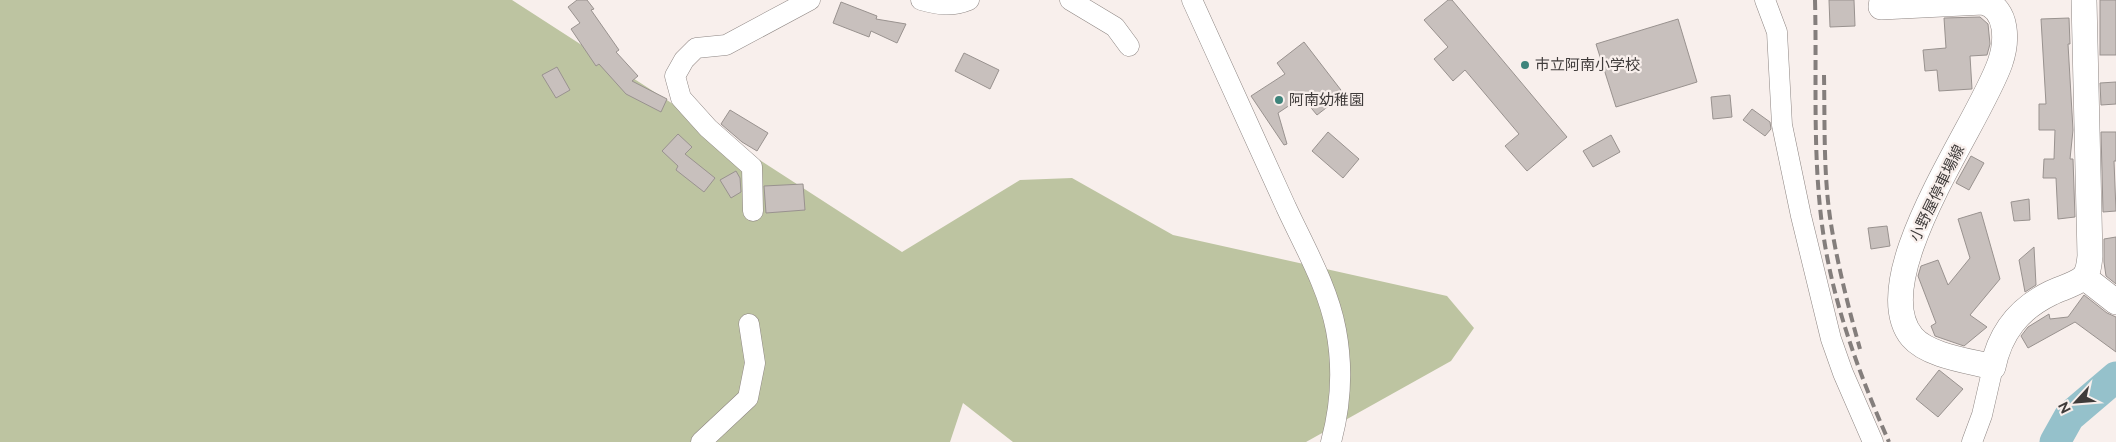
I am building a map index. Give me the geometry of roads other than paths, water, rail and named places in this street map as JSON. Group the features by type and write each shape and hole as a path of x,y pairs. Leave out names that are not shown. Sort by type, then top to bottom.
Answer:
{"main road":[{"name":"小野屋停車場線","path":"1882,0 1882,7 1983,2 1991,4 1997,9 2002,18 2005,35 2000,62 1984,98 1921,221 1901,285 1902,311 1907,329 1919,344 1937,352 1993,367"},
{"path":"1993,367 2001,339 2027,308 2045,296 2084,277 2088,271 2090,256 2084,0"},
{"path":"2084,277 2116,302"}],"street":[{"path":"754,212 752,167 708,128 681,98 675,76 684,60 696,48 726,45 810,0"},
{"path":"921,0 944,6 969,0"},
{"path":"1070,0 1115,27 1129,46"},
{"path":"1192,0 1311,260 1332,314 1339,351 1340,400 1331,442"},
{"path":"1765,0 1777,32 1782,125 1801,216 1832,339 1843,373 1873,442"},
{"path":"701,442 748,398 755,363 749,324"},
{"path":"1972,442 1982,415 1993,367"}],"waterway":[{"path":"2055,442 2069,417 2116,377"}],"railway":[{"path":"1815,0 1817,174 1823,232 1833,286 1849,339 1889,442"},
{"path":"1824,75 1825,153 1829,211 1841,275 1860,349"}],"place":[{"name":"市立阿南小学校","path":"1525,65"},
{"name":"阿南幼稚園","path":"1279,100"}]}
